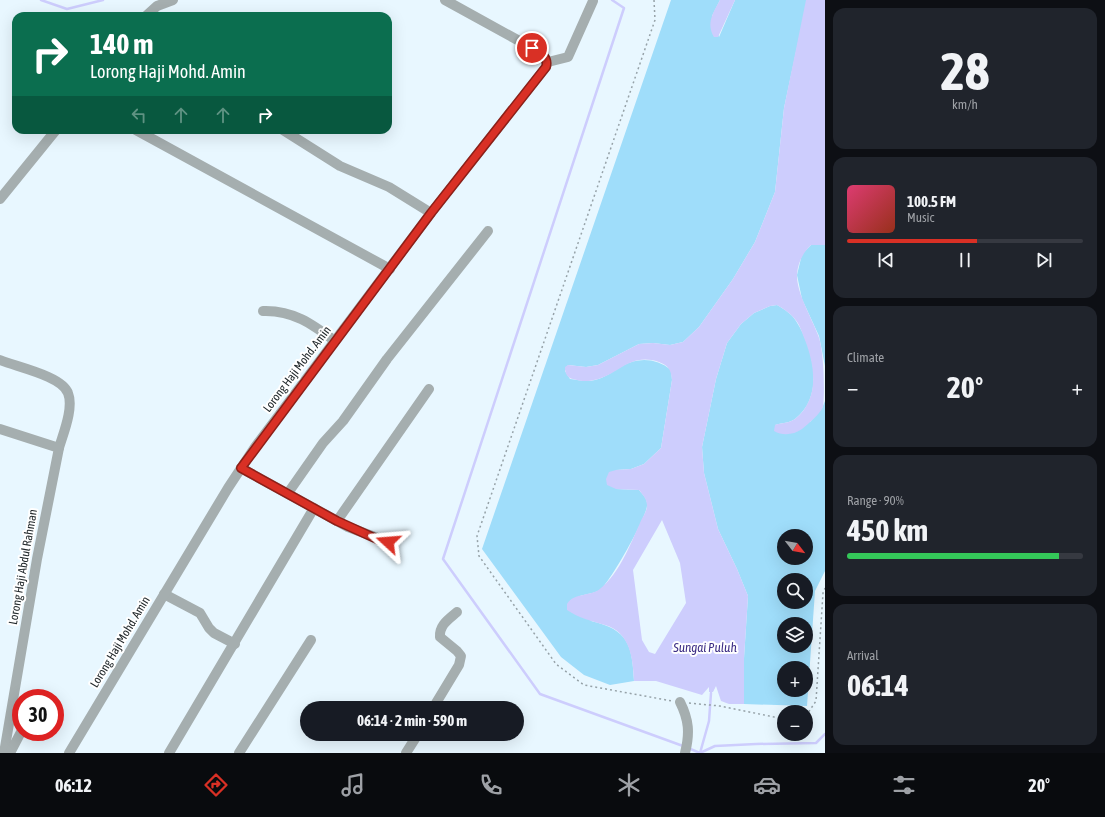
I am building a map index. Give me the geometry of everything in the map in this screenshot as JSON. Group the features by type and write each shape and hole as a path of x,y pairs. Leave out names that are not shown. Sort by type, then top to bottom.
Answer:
{"street":[{"path":"150,12 157,6 173,0"},
{"path":"445,0 508,34 545,57 548,62 568,57 593,2"},
{"name":"Lorong Haji Mohd. Amin","path":"69,753 241,468 431,213 546,67 548,62"},
{"path":"0,200 53,134"},
{"path":"143,134 390,269"},
{"path":"289,134 340,166 389,187 431,213"},
{"path":"288,493 323,443 343,421 387,359 488,231"},
{"path":"263,311 277,310 287,312 309,322 335,340"},
{"name":"Lorong Haji Abdul Rahman","path":"0,360 48,377 62,384 68,393 70,404 68,417 59,448 37,560 4,753"},
{"path":"337,521 429,389"},
{"path":"0,429 59,448"},
{"path":"241,468 337,521 379,540 388,542"},
{"path":"169,753 235,644 314,508"},
{"path":"164,594 200,613 209,628 214,633 235,644"},
{"path":"437,701 459,665 461,656 440,637 440,631 444,624 457,612"},
{"path":"239,753 311,640"},
{"path":"680,702 687,716 689,738 685,753"},
{"path":"10,753 16,741"},
{"path":"406,753 414,741"}],"path":[{"path":"654,0 655,20 477,536 479,556 556,664 584,685 680,702 704,703 777,718"},
{"path":"813,706 816,701 823,593 825,588"}],"shaded area":[{"path":"671,0 720,0 712,16 719,37 735,0 806,0 806,5 784,108 775,192 755,242 733,279 699,327 683,342 670,345 653,343 639,344 598,365 586,367 568,365 565,371 570,379 592,381 605,376 628,363 641,360 660,363 671,370 672,380 661,448 644,464 631,469 616,470 616,489 639,490 647,501 647,506 641,523 627,550 605,585 598,591 580,596 591,621 604,625 621,634 630,649 634,681 610,685 584,675 561,657 482,549"},
{"path":"811,245 825,245 825,366 819,336 802,299 797,275 802,254"},
{"path":"777,305 785,310 796,321 808,345 812,358 814,372 813,385 810,398 804,409 795,419 775,425 810,422 822,408 825,401 825,571 815,591 813,620 813,617 777,617 777,653 811,653 810,661 777,661 777,697 808,697 807,705 744,704 744,658 748,596 718,529 704,473 702,447 716,379 727,343 741,324 754,313 770,306"}],"water":[{"path":"720,0 735,0 718,37 714,37 711,27 711,18"},
{"name":"Sungai Puluh","path":"806,0 825,0 825,245 811,245 801,258 797,274 799,289 820,341 822,350 824,371 823,407 814,419 799,431 792,434 784,434 774,431 775,425 795,419 809,402 812,392 813,371 808,350 798,323 787,311 777,305 770,306 754,313 741,324 727,343 716,379 702,447 704,473 718,529 748,596 744,658 744,704 729,704 721,701 716,686 713,692 709,692 709,687 702,695 656,681 634,681 631,655 625,640 620,633 613,628 590,621 567,610 567,604 570,600 578,596 593,593 608,582 624,558 645,512 647,506 646,501 639,490 616,489 607,485 606,479 609,472 631,469 644,464 661,448 672,380 670,371 665,365 649,360 632,362 602,378 589,381 569,378 565,367 568,365 586,367 598,365 639,344 653,343 670,345 683,342 699,327 733,279 755,242 775,192 784,108","holes":["662,520 680,563 686,603 655,654 649,652 642,640 633,570"]}],"waterway":[{"path":"41,0 67,9 103,0"},
{"path":"612,0 624,8 443,559 540,694 683,746"},
{"path":"700,753 709,721 711,693"},
{"path":"688,748 700,753 715,746 816,743 825,734"}],"route":[{"path":"388,542 379,540 348,527 241,468 255,447 431,213 546,67 548,62 545,57 532,48"}]}
